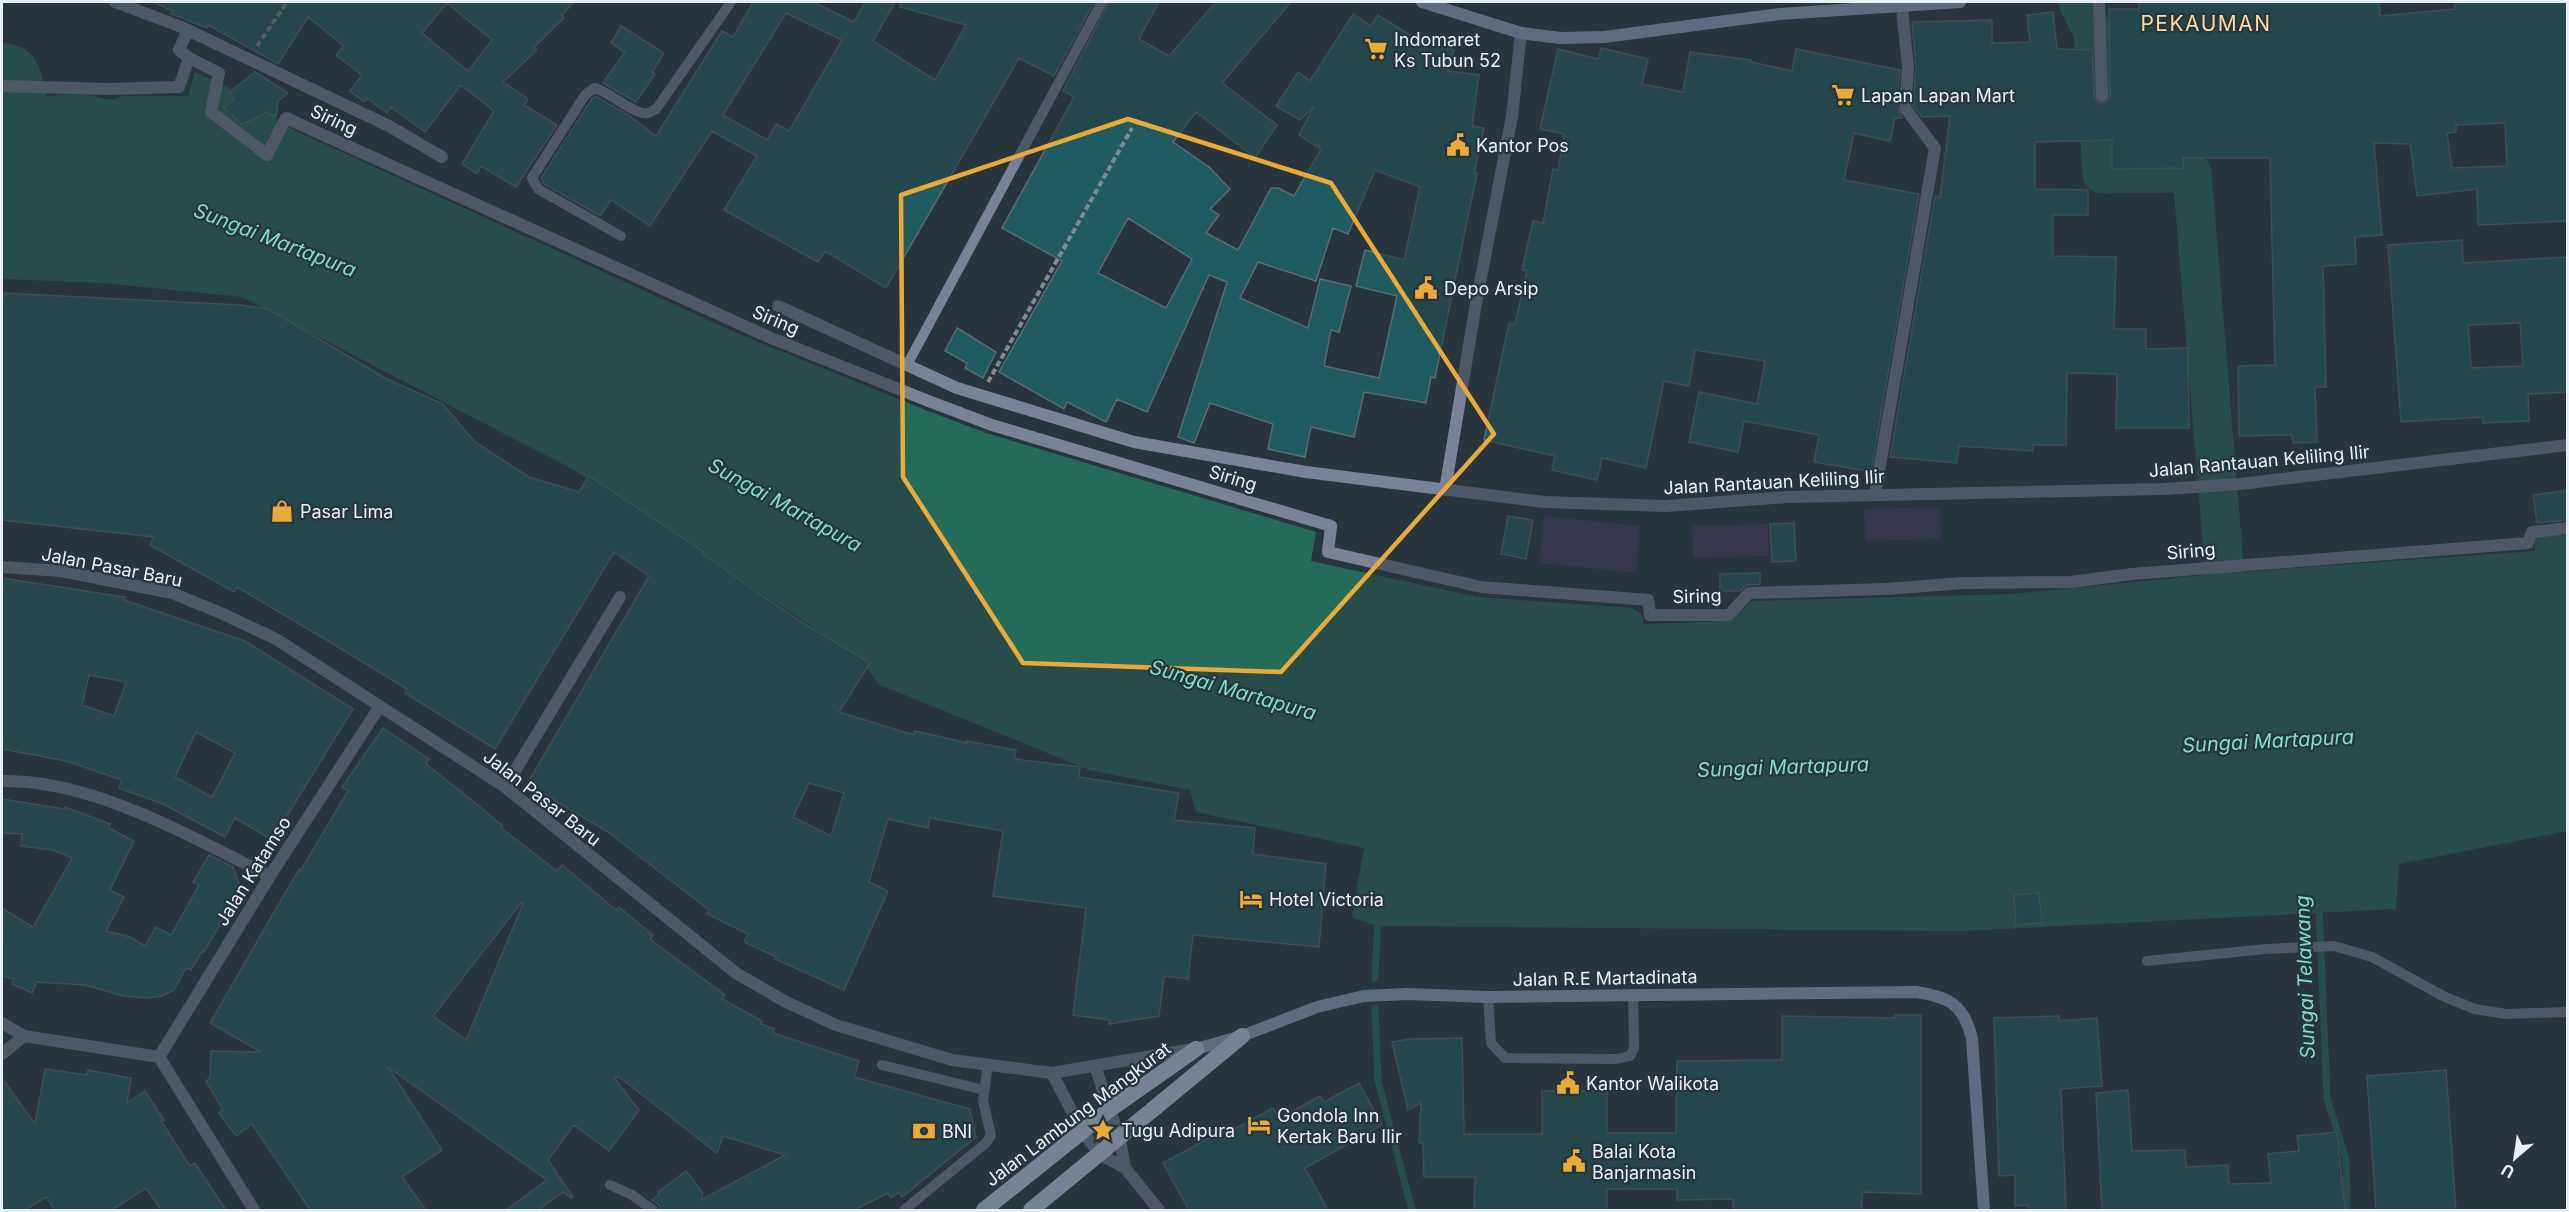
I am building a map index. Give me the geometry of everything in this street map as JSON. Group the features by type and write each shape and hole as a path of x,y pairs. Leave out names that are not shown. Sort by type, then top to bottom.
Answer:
{"highway":[{"path":"1031,1210 1120,1140 1242,1036"},
{"name":"Jalan Lambung Mangkurat","path":"984,1210 1109,1110 1196,1049"}],"main road":[{"path":"1422,2 1521,33 1560,38 1605,37 1794,7 1902,7 1960,2"},
{"name":"Jalan R.E Martadinata","path":"1196,1049 1242,1036 1317,1007 1364,996 1407,994 1488,997 1916,992 1947,999 1964,1014 1972,1039 1984,1210"}],"street":[{"path":"115,2 188,30 389,126 442,157"},
{"path":"2099,2 2102,96"},
{"path":"1875,494 1935,148 1905,108 1908,68 1902,7"},
{"path":"2,86 179,87 189,58 179,50 188,30"},
{"path":"1445,490 1475,309 1512,116 1521,33"},
{"name":"Siring","path":"189,58 219,73 211,112 267,155 286,118 771,338 931,402 992,425 1331,526 1328,552 1482,587 1648,600 1650,615 1729,615 1749,593 1886,589 1963,583 2071,582 2235,565 2528,543 2532,532 2568,528"},
{"name":"Jalan Rantauan Keliling Ilir","path":"778,306 957,388 1134,442 1306,472 1544,502 1666,506 1788,497 2191,487 2240,484 2568,445"},
{"name":"Jalan Pasar Baru","path":"2,567 61,571 172,593 276,639 505,787 736,973 786,1002 836,1025 952,1060 1052,1073"},
{"path":"505,787 621,597"},
{"name":"Jalan Katamso","path":"159,1057 270,876 380,706"},
{"path":"2,781 26,780 119,805 163,823 270,876"},
{"path":"2,1023 24,1036 159,1057 254,1210"},
{"path":"2,1054 24,1036"},
{"name":"Jalan R.E Martadinata","path":"1052,1073 1196,1049"},
{"path":"1095,1066 1120,1140 1125,1168"},
{"path":"1052,1073 1083,1133 1101,1155 1125,1168 1159,1210"}],"lane":[{"path":"621,236 538,189 532,178 585,95 594,88 603,90 640,112 648,113 657,108 731,2"},
{"path":"907,365 1101,2"},
{"path":"2147,961 2303,946 2334,946 2372,957 2445,998 2475,1009 2506,1014 2568,1012"},
{"path":"1488,997 1491,1043 1505,1058 1617,1059 1630,1056 1634,1048 1633,995"},
{"path":"903,1210 986,1143 991,1136 983,1101 988,1064"},
{"path":"882,1065 984,1090"},
{"path":"610,1185 632,1195 653,1210"}],"path":[{"path":"248,60 287,2"},
{"path":"980,395 1132,128"}],"highlighted area":[{"path":"1128,119 1331,183 1494,434 1281,672 1023,663 903,477 901,195"}],"shaded area":[{"path":"1940,507 1941,539 1865,541 1864,509"},
{"path":"1544,516 1640,526 1636,573 1539,563"},
{"path":"1768,524 1769,556 1693,558 1692,526"}],"water":[{"name":"Sungai Martapura","path":"2,43 23,48 35,59 42,76 46,96 85,94 110,100 122,96 188,96 195,72 228,87 294,130 732,331 986,433 1316,532 1311,561 1478,597 1632,608 1642,615 1644,624 1732,621 1751,601 2011,594 2224,573 2535,551 2535,537 2567,534 2567,831 2399,864 2396,909 1963,931 1376,926 1352,917 1364,848 1196,812 1190,790 1089,770 878,684 860,658 574,470 242,297 103,283 2,279"}],"building":[{"path":"153,2 574,2 562,15 564,18 534,47 537,50 503,82 528,99 524,105 557,125 516,187 481,166 477,174 462,164 494,111 461,85 425,132 391,107 387,113 367,98 364,102 350,91 362,75 336,55 344,46 308,17 278,64 208,25 207,28 171,14 173,11","holes":["447,3 492,40 468,71 422,33"]},
{"path":"753,2 813,2 854,22 865,2 895,2 873,41 935,80 966,25 900,7 901,2 1094,2 1054,76 1019,58 886,288 825,251 818,262 724,210 757,156 712,131 650,226 611,200 600,216 544,184 541,178 595,96 628,115 656,136 722,31 733,37","holes":["786,13 842,40 789,131 776,124 767,140 723,115"]},
{"path":"1109,2 1159,2 1139,39 1169,56 1216,2 1291,2 1222,83 1277,125 1255,158 1196,112 1173,142 1209,167 1230,189 1210,209 1219,215 1206,233 1238,250 1271,188 1278,188 1294,196 1321,149 1299,135 1314,106 1300,120 1276,106 1298,72 1310,81 1353,14 1371,26 1378,15 1415,38 1454,50 1448,71 1479,75 1472,126 1484,128 1435,378 1431,377 1426,403 1364,392 1354,437 1311,427 1305,457 1268,449 1273,424 1210,403 1194,443 1178,437 1227,282 1209,275 1147,412 1117,399 1106,422 1067,402 1064,409 999,372 1062,261 1002,228 1074,97 1063,91","holes":["1375,170 1420,187 1404,260 1365,250 1356,286 1397,296 1379,378 1324,366 1331,330 1339,332 1351,286 1320,279 1308,328 1240,298 1258,262 1316,281 1333,228 1348,234","1128,218 1192,259 1166,308 1098,273"]},
{"path":"2139,2 2379,2 2380,16 2455,9 2454,2 2568,2 2568,221 2478,225 2477,189 2417,196 2410,144 2374,143 2382,235 2355,237 2356,264 2323,266 2326,387 2315,387 2317,442 2293,443 2292,435 2239,436 2238,366 2275,365 2270,158 2183,158 2184,168 2112,169 2112,140 2035,142 2035,189 2088,190 2088,215 2053,215 2053,256 2116,257 2114,329 2146,329 2146,349 2188,348 2189,428 2116,428 2117,374 2067,373 2066,445 2033,445 2033,451 1959,446 1957,463 1890,457 1935,196 1940,197 1950,116 1922,117 1913,106 1916,67 1912,22 1992,20 1992,43 2030,42 2027,15 2053,12 2057,49 2092,50 2094,97 2098,103 2103,104 2109,100 2110,96 2109,9 2139,9","holes":["2505,123 2507,166 2452,168 2447,133 2456,132 2456,125"]},
{"path":"621,26 664,53 652,72 655,74 636,102 603,83 625,52 611,43"},
{"path":"1601,48 1648,59 1642,84 1683,92 1690,52 1751,60 1751,62 1792,71 1796,49 1900,70 1897,107 1902,118 1895,118 1890,141 1854,133 1844,180 1919,194 1871,472 1814,462 1819,435 1744,421 1738,452 1689,442 1699,392 1757,404 1765,361 1695,350 1689,386 1664,381 1646,468 1602,458 1597,480 1552,470 1555,456 1484,440 1509,323 1515,324 1527,271 1522,270 1533,221 1543,223 1553,169 1558,170 1564,134 1540,129 1558,49 1598,59"},
{"path":"255,72 288,93 278,101 276,117 266,112 242,125 224,107 234,100 230,92"},
{"path":"2462,240 2463,263 2568,257 2568,392 2528,394 2529,421 2483,423 2482,417 2401,422 2388,245","holes":["2520,323 2523,366 2471,368 2468,325"]},
{"path":"2,293 240,305 268,309 387,379 443,404 475,442 529,477 579,492 589,476 704,552 702,554 800,621 870,663 839,712 914,735 915,731 967,743 967,741 1016,750 1014,759 1080,767 1079,777 1179,793 1174,820 1255,828 1253,854 1326,864 1319,947 1193,935 1188,979 1164,976 1159,1016 1109,1024 1110,1020 1073,1015 1086,908 993,896 1003,831 930,818 928,828 888,819 869,882 888,891 844,990 775,959 776,957 744,942 748,934 707,914 709,910 608,832 527,784 649,576 614,552 495,749 405,693 407,689 237,587 234,592 150,545 154,537 2,520","holes":["809,783 844,793 831,836 793,817"]},
{"path":"957,328 996,352 983,378 965,368 967,363 945,351"},
{"path":"2568,490 2568,520 2537,523 2533,495"},
{"path":"1508,516 1533,520 1526,559 1501,554"},
{"path":"1794,523 1796,561 1772,562 1770,524"},
{"path":"1760,573 1760,584 1746,585 1740,591 1720,591 1720,574"},
{"path":"2,578 125,597 124,600 245,641 353,709 272,840 235,818 225,837 163,804 119,788 122,780 66,761 2,749","holes":["89,675 126,682 114,716 82,705","196,732 235,753 212,797 175,777"]},
{"path":"383,728 429,759 426,764 503,826 501,828 557,871 562,865 616,910 619,907 653,935 650,939 725,995 722,999 762,1021 761,1024 774,1029 773,1033 859,1061 854,1077 970,1109 976,1137 902,1197 899,1192 891,1198 888,1193 855,1210 660,1210 660,1206 652,1200 659,1194 658,1192 686,1171 703,1193 701,1200 785,1155 723,1136 717,1153 618,1076 615,1079 639,1110 609,1151 574,1125 548,1160 573,1197 563,1192 538,1210 506,1210 547,1180 388,1067 442,1150 402,1177 426,1210 310,1210 252,1124 236,1136 219,1113 223,1110 206,1081 210,1078 211,1051 261,1052 210,1023 299,869 301,870 348,791 342,787","holes":["521,903 523,904 466,1040 433,1016"]},
{"path":"2,799 64,809 65,807 110,824 109,828 134,841 110,890 124,897 106,931 130,937 145,946 156,927 171,935 199,885 193,882 209,855 233,867 241,889 204,952 202,951 191,970 186,968 174,990 162,996 147,998 123,996 85,985 37,982 32,993 12,984 14,979 2,976 2,908 33,927 72,858 53,850 21,846 22,834 2,833"},
{"path":"2039,893 2042,923 2016,925 2014,895"},
{"path":"1895,1015 1921,1015 1921,1194 1862,1192 1862,1210 1733,1210 1733,1199 1677,1200 1677,1189 1607,1189 1607,1210 1474,1210 1475,1177 1424,1177 1423,1143 1419,1143 1421,1103 1408,1110 1392,1042 1409,1039 1462,1038 1464,1134 1542,1134 1542,1091 1607,1091 1607,1133 1676,1133 1677,1061 1782,1060 1782,1016 1895,1018"},
{"path":"2059,1016 2059,1021 2097,1018 2102,1086 2061,1089 2066,1210 2028,1210 2028,1205 2015,1206 2015,1175 1999,1176 1994,1018"},
{"path":"45,1069 87,1075 88,1070 131,1078 127,1103 145,1091 190,1166 195,1163 226,1210 161,1210 146,1188 112,1210 55,1210 46,1197 25,1210 2,1210 2,1078 35,1124"},
{"path":"2446,1070 2456,1210 2376,1210 2367,1076"},
{"path":"1359,1083 1382,1125 1305,1168 1328,1210 1189,1210 1163,1163 1224,1130 1226,1134 1273,1108 1279,1119 1320,1096 1324,1102"},
{"path":"2128,1090 2132,1151 2185,1150 2186,1167 2228,1165 2229,1184 2271,1183 2268,1154 2299,1151 2297,1136 2337,1132 2345,1210 2102,1210 2096,1093"}],"waterway":[{"path":"2078,2 2093,32 2102,174 2192,173 2228,613"},
{"name":"Sungai Telawang","path":"2319,906 2327,1098 2346,1159 2347,1210"},
{"path":"1375,978 1378,918"},
{"path":"1375,1008 1378,1081 1412,1210"}],"place":[{"name":"Indomaret Ks Tubun 52","path":"1376,49"},
{"name":"Lapan Lapan Mart","path":"1843,95"},
{"name":"Kantor Pos","path":"1458,145"},
{"name":"Depo Arsip","path":"1426,288"},
{"name":"Pasar Lima","path":"282,511"},
{"name":"Hotel Victoria","path":"1251,899"},
{"name":"Kantor Walikota","path":"1568,1083"},
{"name":"Gondola Inn Kertak Baru Ilir","path":"1259,1125"},
{"name":"Tugu Adipura","path":"1103,1130"},
{"name":"BNI","path":"924,1131"},
{"name":"Balai Kota Banjarmasin","path":"1574,1161"}],"district":[{"name":"PEKAUMAN","path":"2206,23"}]}
